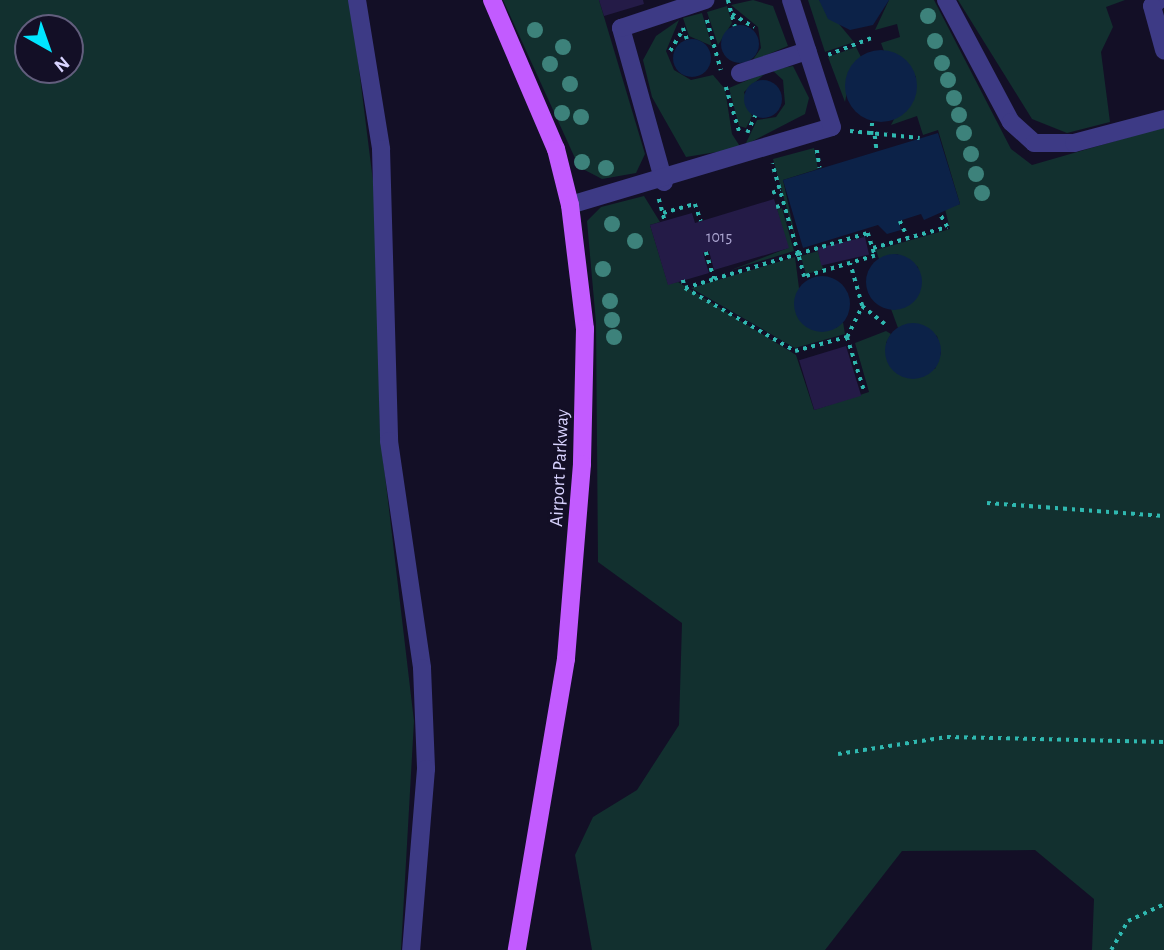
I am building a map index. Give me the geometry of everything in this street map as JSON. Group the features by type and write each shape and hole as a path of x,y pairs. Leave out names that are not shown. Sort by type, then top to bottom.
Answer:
{"main road":[{"name":"Airport Parkway","path":"492,0 538,96 570,205 585,329 582,478 566,659 517,950"}],"lane":[{"path":"357,0 381,149 389,441 422,668 426,769 411,950"},
{"path":"664,182 621,28 705,0"},
{"path":"570,205 664,182 832,127 791,0"},
{"path":"946,0 1012,122 1034,144 1074,143 1164,119"},
{"path":"1159,0 1152,6 1164,50"},
{"path":"740,73 809,57"}],"path":[{"path":"728,0 734,26"},
{"path":"732,14 754,27"},
{"path":"670,51 683,27"},
{"path":"809,57 874,37"},
{"path":"872,121 877,152"},
{"path":"832,127 873,135 920,138"},
{"path":"685,288 714,279 798,254 868,233 875,256 804,277 798,254 780,190 768,149"},
{"path":"772,193 780,190"},
{"path":"663,213 695,204 701,221"},
{"path":"776,207 784,205"},
{"path":"873,248 947,227 940,215"},
{"path":"900,221 908,238"},
{"path":"706,252 714,279"},
{"path":"850,264 862,306 885,324"},
{"path":"683,280 685,288 795,351 847,337"},
{"path":"862,306 847,337 864,390"},
{"path":"987,503 1164,516"},
{"path":"838,754 947,737 1164,742"},
{"path":"1111,950 1128,921 1164,904"}],"green space":[{"path":"0,0 348,0 351,5 377,213 380,433 414,721 401,950 0,950"},
{"path":"503,0 599,0 645,154 636,173 602,179 579,167"},
{"path":"753,0 773,6 788,46 752,61 761,48 758,27 731,5"},
{"path":"808,0 819,0 854,42 825,52"},
{"path":"889,0 934,0 1011,149 1032,165 1164,127 1164,950 1092,950 1094,899 1035,850 902,851 825,950 592,950 575,855 593,817 637,790 679,725 682,623 598,562 596,323 587,221 601,207 644,196 660,222 650,225 668,284 678,282 796,355 814,410 869,392 855,343 886,331 891,334 886,343 935,369 941,353 937,336 907,324 898,328 891,309 920,292 918,267 897,254 879,259 876,250 950,229 945,209 960,204 938,130 923,135 917,116 891,125 916,77 904,59 884,51 881,43 900,37 897,24 875,30"},
{"path":"958,0 1125,0 1106,7 1113,27 1101,52 1110,122 1067,133 1032,119"},
{"path":"727,6 732,23 718,45 707,12"},
{"path":"702,13 712,46 689,36 683,18"},
{"path":"679,20 666,51 674,70 691,80 713,75 725,89 732,134 741,148 686,157 652,97 643,60 656,36"},
{"path":"856,47 861,57 852,66 845,102 828,57"},
{"path":"793,66 809,98 805,114 745,145 757,120 776,117 785,104 783,80 772,70"},
{"path":"767,72 744,92 752,116 746,128 739,126 729,88"},
{"path":"814,148 818,169 783,180 798,249 773,159"},
{"path":"782,208 794,251 731,270 788,248 777,210"},
{"path":"818,251 823,269 806,274 801,256"},
{"path":"795,257 799,288 836,328 843,322 845,334 795,348 691,288"}],"water":[{"path":"819,0 889,0 873,25 850,30 828,19"},
{"path":"740,25 754,30 759,44 754,58 740,63 726,58 721,44 726,30"},
{"path":"692,39 706,44 711,58 706,72 692,77 678,72 673,58 678,44"},
{"path":"881,50 901,56 911,66 917,86 911,106 901,116 881,122 861,116 851,106 845,86 851,66 861,56"},
{"path":"763,80 777,85 782,99 777,113 763,118 749,113 744,99 749,85"},
{"path":"938,133 960,204 924,220 921,214 899,221 901,230 887,234 878,225 803,248 783,180"},
{"path":"894,254 905,256 914,262 920,271 920,293 914,302 905,308 894,310 883,308 874,302 868,293 866,282 868,271 874,262 883,256"},
{"path":"822,276 833,278 842,284 848,293 848,315 842,324 833,330 822,332 811,330 802,324 796,315 794,304 796,293 802,284 811,278"},
{"path":"913,323 924,325 933,331 939,340 939,362 933,371 924,377 913,379 902,377 893,371 887,362 885,351 887,340 893,331 902,325"}],"building":[{"path":"599,0 643,0 644,4 604,16"},
{"path":"774,199 789,248 714,270 709,251 703,253 709,273 668,285 650,225 692,213 695,223"},
{"path":"865,237 869,255 821,266 817,248"},
{"path":"846,346 861,396 814,410 799,360"}]}
